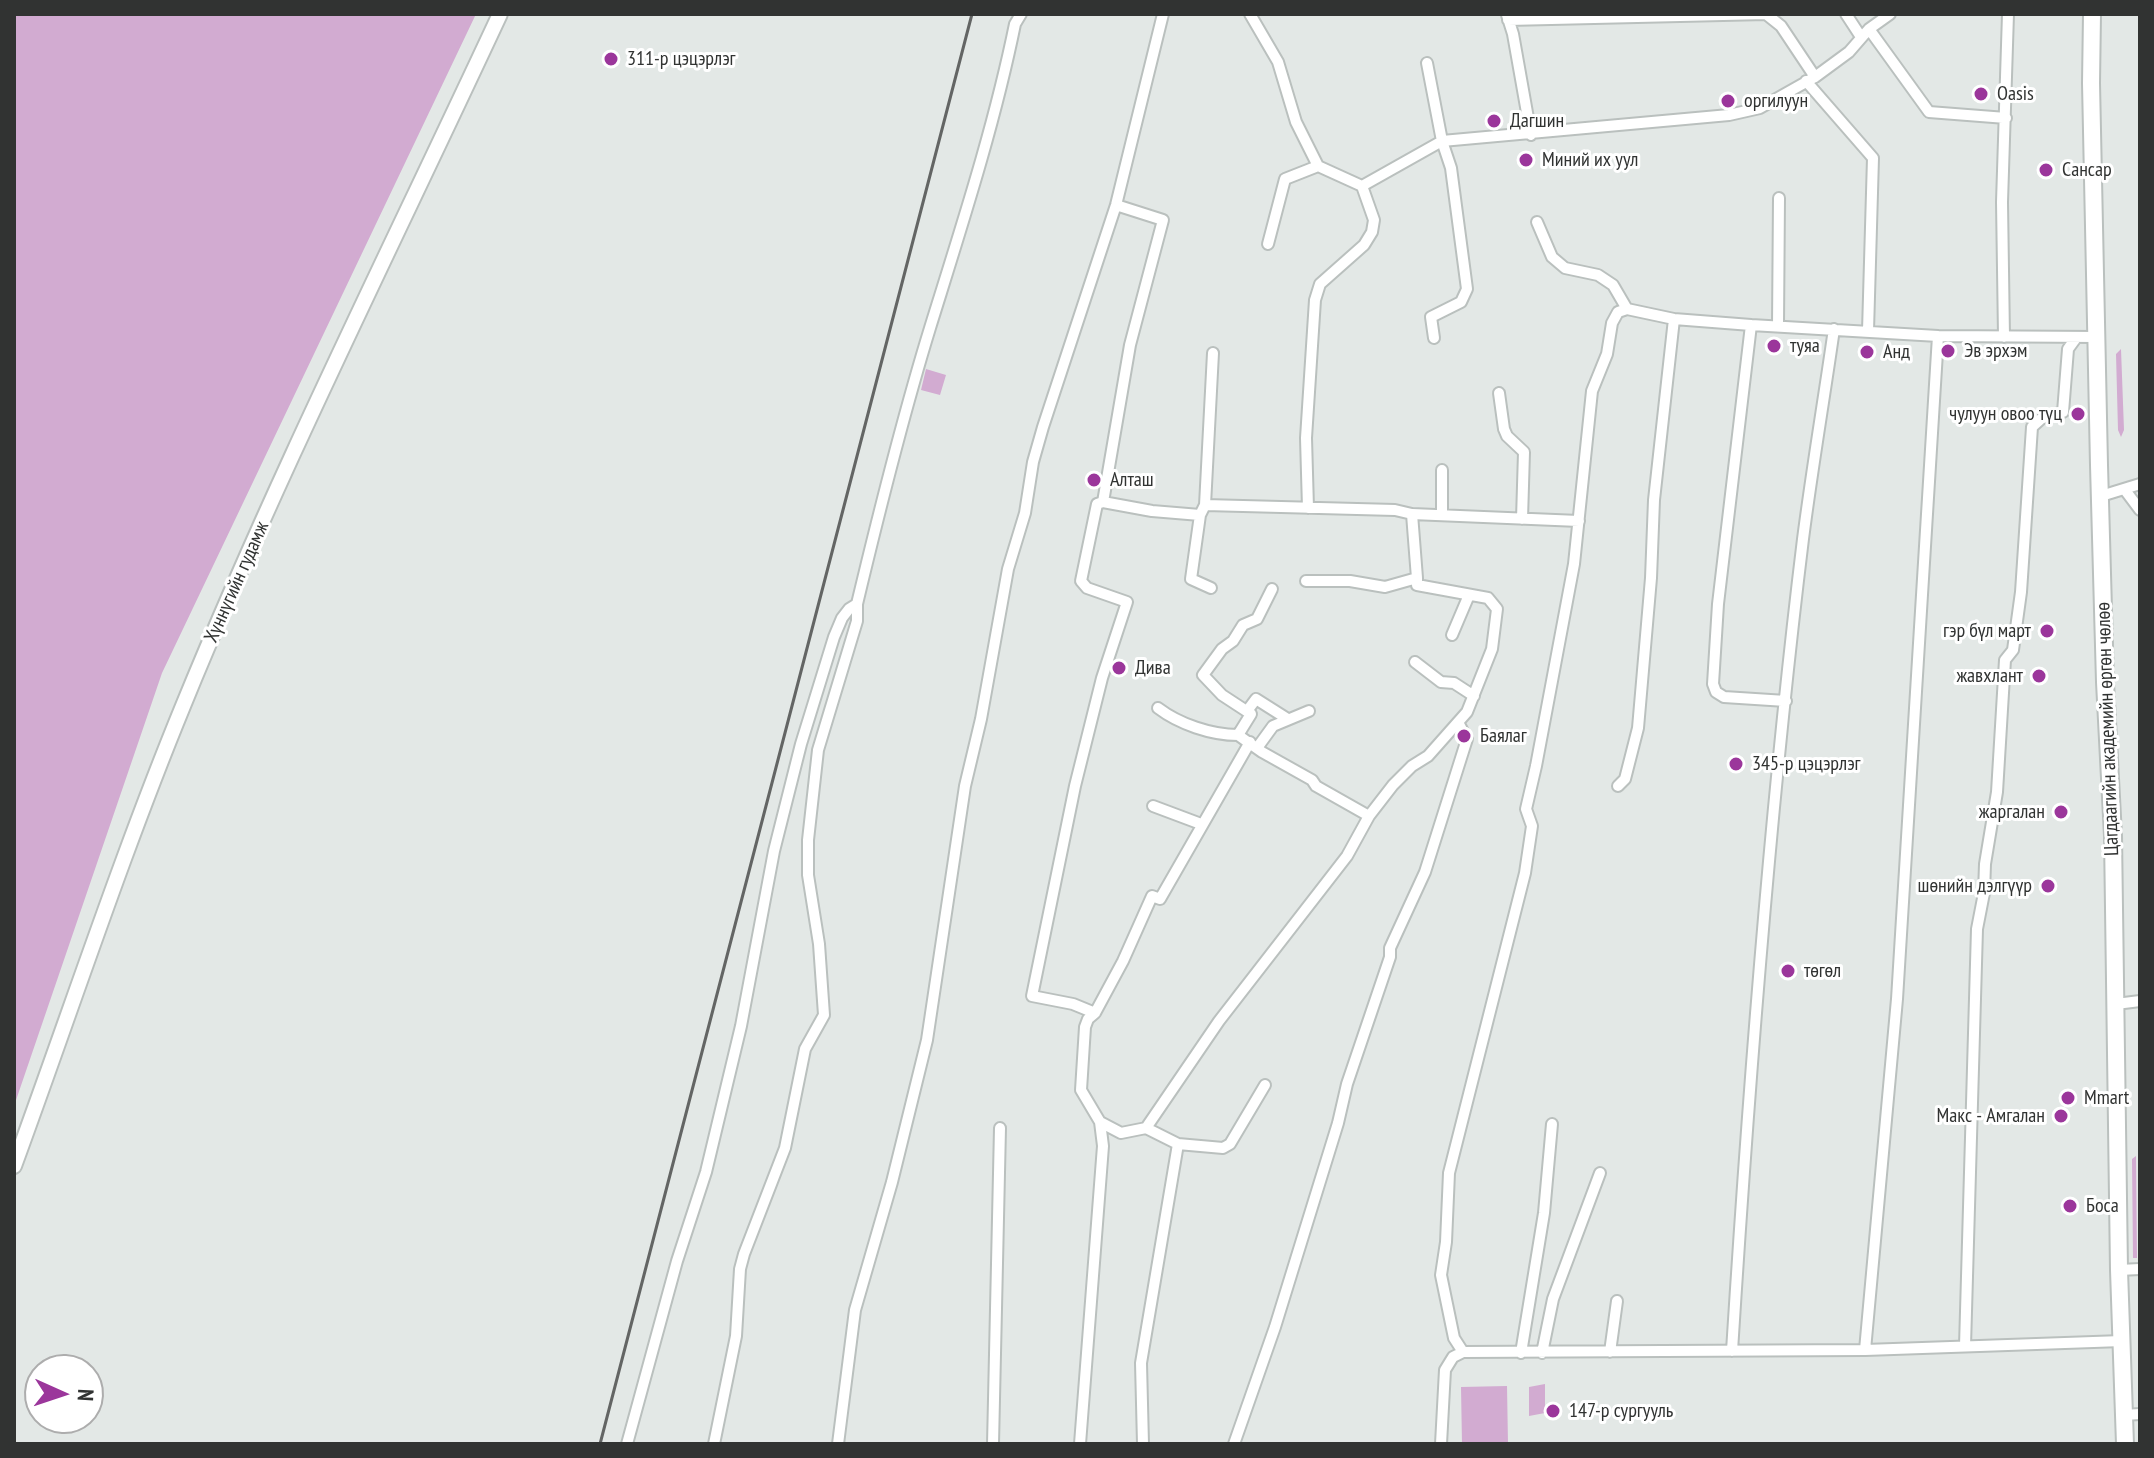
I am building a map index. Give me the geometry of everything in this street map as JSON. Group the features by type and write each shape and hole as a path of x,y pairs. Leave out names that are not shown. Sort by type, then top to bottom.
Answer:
{"highway":[{"name":"Цагдаагийн академийн өргөн чөлөө","path":"2092,14 2105,682 2113,836 2119,1270 2122,1341 2132,1414 2125,1444"}],"main road":[{"name":"Хүннүгийн гудамж","path":"14,1166 144,804 183,706 294,453 500,14"}],"street":[{"path":"714,1444 736,1336 740,1269 785,1148 805,1049 824,1015 819,944 808,875 815,763 857,621 857,604 898,441 955,252 1015,24 1021,14"},
{"path":"838,1444 855,1310 892,1182 927,1040 962,803 981,719 1008,569 1025,513 1033,462 1043,427 1116,205 1163,14"},
{"path":"1250,14 1278,62 1296,122 1318,166 1362,186 1374,220 1372,232 1364,245 1320,284 1315,300 1306,438 1308,508"},
{"path":"1531,135 1508,17 1766,14 1781,26 1810,79 1873,158 1868,331"},
{"path":"1846,14 1929,112 2006,118"},
{"path":"1362,186 1442,141 1729,115 1760,108 1849,52 1865,33 1890,14"},
{"path":"2004,337 2002,202 2008,14"},
{"path":"1427,63 1442,141 1451,168 1467,289 1461,302 1431,317 1434,338"},
{"path":"1268,244 1285,179 1318,166"},
{"path":"1778,325 1779,198"},
{"path":"1103,502 1130,345 1163,220 1116,205"},
{"path":"1537,222 1552,257 1565,268 1598,275 1606,280 1613,285 1627,309"},
{"path":"1463,1352 1454,1338 1441,1275 1446,1242 1449,1173 1525,873 1532,826 1526,809 1567,607 1592,391 1607,354 1612,323 1618,312 1627,309 1674,319 1938,336 2098,337"},
{"path":"1618,786 1625,779 1638,728 1651,578 1654,500 1674,319"},
{"path":"1751,325 1718,604 1713,684 1716,692 1724,697 1786,701"},
{"path":"1732,1351 1754,1044 1786,701 1804,536 1834,329"},
{"path":"1865,1350 1897,999 1938,336"},
{"path":"1965,1346 1977,929 1997,792 2005,660 2013,650 2021,592 2032,427 2042,418 2063,412 2068,349 2076,338"},
{"path":"1211,588 1191,579 1202,510 1213,353"},
{"path":"1499,393 1504,429 1524,452 1522,519"},
{"path":"1442,470 1442,515"},
{"path":"2101,496 2140,484"},
{"path":"2125,490 2140,510"},
{"path":"1095,1013 1073,1004 1032,996 1075,786 1101,682 1127,602 1087,588 1081,581 1097,504 1103,502 1152,511 1395,510 1412,514 1579,521"},
{"path":"1146,1128 1219,1021 1347,856 1369,816 1393,785 1412,766 1428,756 1459,724 1474,696 1492,649 1497,609 1488,598 1417,585 1412,514"},
{"path":"1306,581 1350,581 1385,587 1417,578"},
{"path":"1238,735 1251,714 1222,695 1203,675 1243,625 1257,619 1272,589"},
{"path":"1452,635 1469,595"},
{"path":"627,1444 677,1261 706,1172 741,1026 774,851 801,744 834,637 842,618 857,604"},
{"path":"1415,662 1441,682 1454,683 1474,696"},
{"path":"1247,711 1256,699 1286,718"},
{"path":"1158,708 1171,718 1210,731 1238,735 1369,816"},
{"path":"1080,1444 1103,1146 1100,1122 1081,1090 1085,1027 1123,961 1152,896 1160,899 1201,824 1253,745 1286,718 1309,711"},
{"path":"1234,1444 1275,1327 1338,1123 1347,1084 1390,957 1390,948 1425,872 1467,739 1459,724"},
{"path":"1153,806 1201,824"},
{"path":"2116,1004 2140,1001"},
{"path":"1100,1122 1121,1133 1146,1128 1178,1144 1223,1148 1230,1144 1265,1085"},
{"path":"1521,1353 1544,1213 1552,1124"},
{"path":"993,1444 1000,1128"},
{"path":"1143,1444 1141,1363 1178,1144"},
{"path":"1542,1353 1553,1299 1600,1173"},
{"path":"2119,1270 2140,1269"},
{"path":"1610,1352 1617,1301"},
{"path":"1441,1444 1445,1370 1453,1357 1463,1352 1865,1350 2122,1341"}],"shaded area":[{"path":"14,14 476,14 162,673 14,1106"},
{"path":"2121,349 2124,430 2121,437 2118,430 2116,354"},
{"path":"926,369 946,375 940,395 921,390"},
{"path":"2136,1156 2137,1258 2133,1258 2132,1159"},
{"path":"1545,1384 1545,1413 1529,1416 1529,1387"},
{"path":"1507,1386 1508,1444 1462,1444 1461,1387"}],"railway":[{"path":"600,1444 972,14"}],"place":[{"name":"311-р цэцэрлэг","path":"611,59"},
{"name":"Oasis","path":"1981,94"},
{"name":"оргилуун","path":"1728,101"},
{"name":"Дагшин","path":"1494,121"},
{"name":"Миний их уул","path":"1526,160"},
{"name":"Сансар","path":"2046,170"},
{"name":"туяа","path":"1774,346"},
{"name":"Эв эрхэм","path":"1948,351"},
{"name":"Анд","path":"1867,352"},
{"name":"чулуун овоо түц","path":"2078,414"},
{"name":"Алташ","path":"1094,480"},
{"name":"гэр бүл март","path":"2047,631"},
{"name":"Дива","path":"1119,668"},
{"name":"жавхлант","path":"2039,676"},
{"name":"Баялаг","path":"1464,736"},
{"name":"345-р цэцэрлэг","path":"1736,764"},
{"name":"жаргалан","path":"2061,812"},
{"name":"шөнийн дэлгүүр","path":"2048,886"},
{"name":"төгөл","path":"1788,971"},
{"name":"Mmart","path":"2068,1098"},
{"name":"Макс - Амгалан","path":"2061,1116"},
{"name":"Боса","path":"2070,1206"},
{"name":"147-р сургууль","path":"1553,1411"}]}
